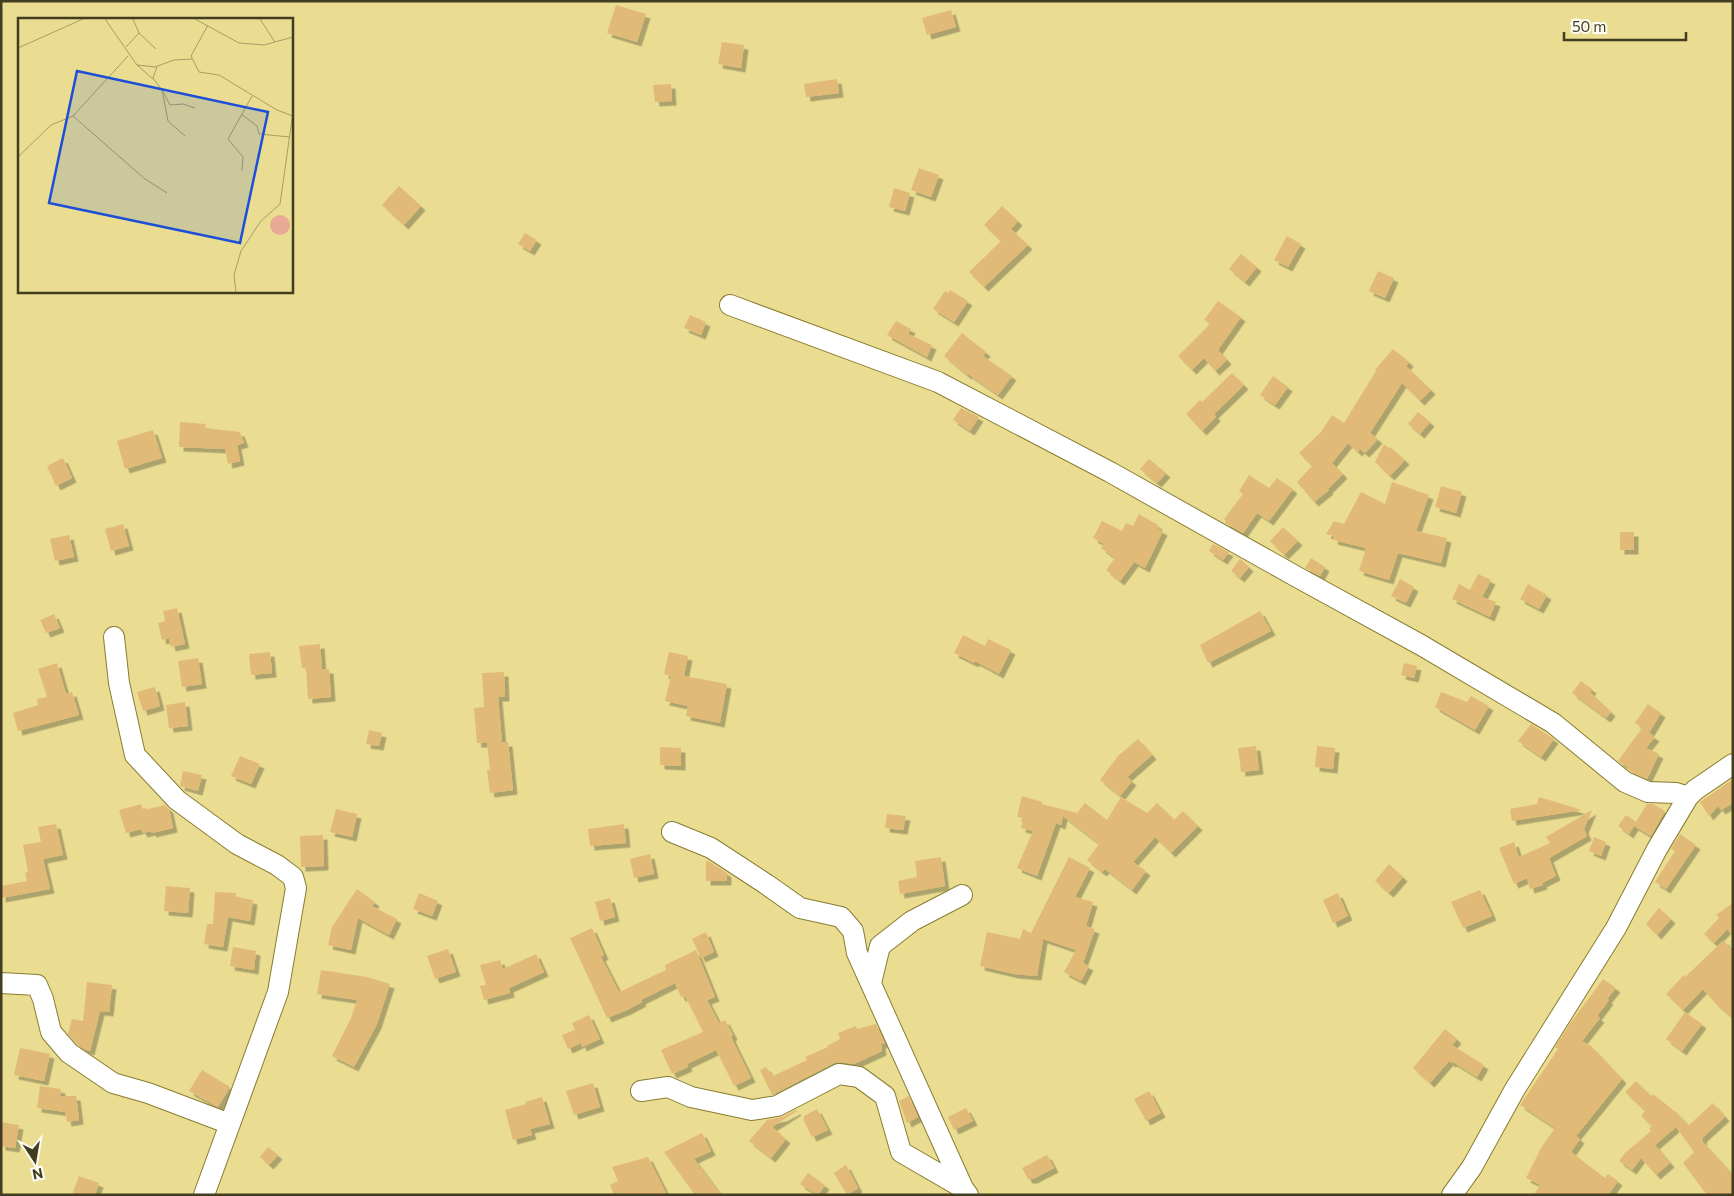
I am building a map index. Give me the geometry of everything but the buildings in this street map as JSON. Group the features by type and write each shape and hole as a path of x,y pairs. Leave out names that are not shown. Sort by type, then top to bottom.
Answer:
{"street":[{"path":"730,305 938,382 1110,472 1421,644 1553,723 1626,782 1648,792 1676,793 1688,797"},
{"path":"114,637 119,683 135,755 177,800 237,844 277,865 293,876 296,888 278,992 204,1195"},
{"path":"1452,1195 1472,1167 1515,1089 1616,928 1657,849 1688,797 1695,790 1733,764"},
{"path":"672,832 711,848 800,908 841,917 853,931 857,953 965,1191"},
{"path":"871,983 880,946 912,921 962,895"},
{"path":"1,983 37,985 43,999 51,1032 69,1053 113,1083 148,1093 230,1124"},
{"path":"641,1091 668,1087 692,1096 752,1110 777,1106 840,1074 859,1078 885,1096 901,1152 965,1191"}]}
